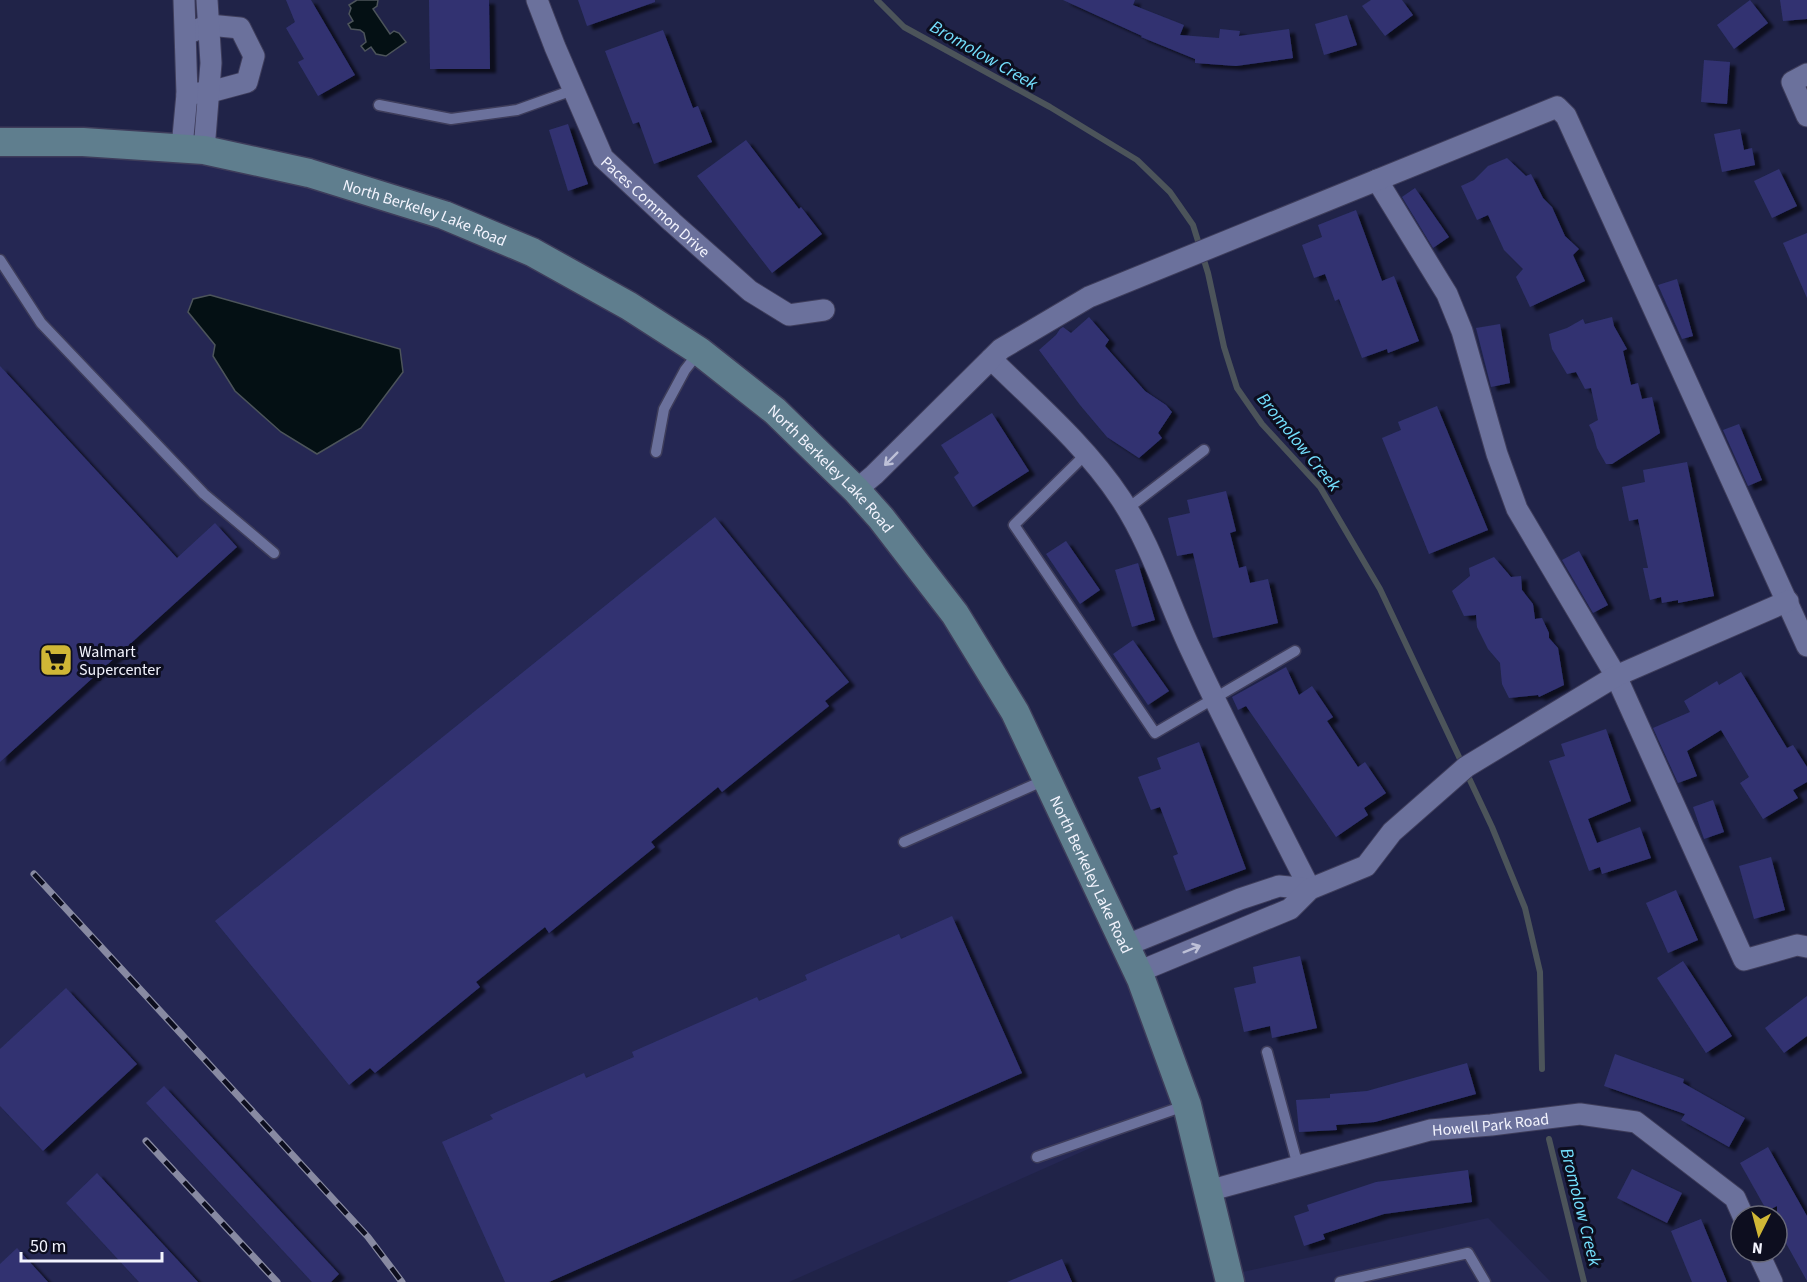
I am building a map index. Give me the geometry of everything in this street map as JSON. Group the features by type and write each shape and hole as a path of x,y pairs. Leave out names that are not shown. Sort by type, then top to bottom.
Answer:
{"street":[{"path":"184,0 187,94 193,149"},
{"path":"193,149 210,92 211,63 207,0"},
{"name":"Paces Common Drive","path":"537,0 603,158 750,291 789,315 824,310"},
{"path":"186,34 209,25 240,28 254,56 247,82 210,92 187,94"},
{"path":"1807,74 1792,82 1807,116"},
{"path":"856,490 1001,349 1089,297 1557,107 1566,116 1807,646"},
{"name":"North Berkeley Lake Road","path":"0,142 83,142 193,149 309,173 444,215 532,252 628,306 699,351 775,411 856,490 881,518 955,614 1015,712 1138,972 1187,1105 1230,1282"},
{"path":"1377,180 1448,294 1462,331 1497,454 1517,509 1616,676 1744,960 1797,945 1807,947"},
{"path":"991,359 1087,453 1127,509 1141,533 1213,698 1310,889"},
{"path":"1138,972 1290,909 1310,889 1366,866 1392,832 1466,767 1616,676 1788,601"},
{"path":"1127,945 1279,886 1310,889"},
{"path":"1254,894 1265,919"},
{"path":"1215,909 1225,936"},
{"name":"Howell Park Road","path":"1208,1191 1430,1130 1580,1114 1636,1122 1735,1198 1738,1204"},
{"path":"1764,1264 1772,1282"}],"lane":[{"path":"379,105 451,118 517,110 573,90"},
{"path":"0,260 41,323 204,494 274,553"},
{"path":"656,452 664,409 685,370 699,351"},
{"path":"1127,509 1204,450"},
{"path":"1087,453 1014,525 1155,734 1295,651"},
{"path":"904,843 1048,779"},
{"path":"1267,1052 1298,1166"},
{"path":"1037,1157 1187,1105"},
{"path":"1340,1282 1468,1253 1485,1282"}],"shaded area":[{"path":"357,0 378,0 377,6 373,9 390,34 394,31 399,33 406,42 386,56 376,54 371,47 365,51 361,46 366,42 364,33 351,29 348,24 353,21 349,14 351,8 349,5"},
{"path":"0,142 309,173 629,306 813,425 1033,742 1187,1105 789,1282 0,1282"},
{"path":"210,295 400,349 403,372 361,428 317,454 281,432 235,391 213,356 215,345 188,312 193,299"},
{"path":"1488,1218 1551,1282 1230,1282 1229,1275"}],"building":[{"path":"286,0 311,0 355,75 318,96 298,62 304,59 286,28 295,22"},
{"path":"429,0 489,0 490,69 430,69"},
{"path":"578,0 655,0 655,2 587,26"},
{"path":"1063,0 1135,0 1133,5 1184,25 1180,35 1219,38 1220,29 1240,31 1239,36 1289,29 1293,58 1236,66 1195,63 1195,59 1141,37"},
{"path":"1371,0 1402,0 1413,15 1385,36 1362,6"},
{"path":"1750,0 1768,23 1734,49 1717,25"},
{"path":"1780,0 1807,0 1807,19 1783,21"},
{"path":"1347,15 1357,45 1324,55 1315,24"},
{"path":"663,30 693,108 698,106 712,142 654,164 639,122 633,124 605,51"},
{"path":"1704,60 1730,62 1727,104 1701,102"},
{"path":"568,124 588,184 568,191 549,130"},
{"path":"1740,129 1744,150 1752,148 1755,165 1722,172 1714,134"},
{"path":"746,140 799,209 801,207 822,234 772,273 697,176"},
{"path":"1507,158 1526,176 1531,174 1543,198 1552,207 1565,236 1579,249 1573,255 1585,281 1530,307 1516,277 1523,269 1504,250 1488,215 1477,220 1461,186 1474,180 1488,166"},
{"path":"1779,169 1797,206 1772,218 1754,181"},
{"path":"1415,188 1449,237 1433,248 1402,197"},
{"path":"1356,210 1382,281 1394,276 1419,341 1388,353 1387,349 1362,358 1339,299 1335,301 1325,274 1314,278 1302,245 1322,237 1318,225"},
{"path":"1807,233 1807,298 1783,243"},
{"path":"1677,279 1693,336 1682,339 1658,285"},
{"path":"1089,317 1109,340 1105,346 1145,391 1166,405 1172,412 1158,433 1162,438 1139,458 1107,437 1039,350 1063,327 1071,333"},
{"path":"1612,317 1614,326 1627,349 1623,351 1631,385 1638,383 1642,399 1652,397 1660,433 1612,464 1606,464 1597,448 1589,425 1598,420 1591,388 1585,389 1576,372 1567,374 1552,349 1549,334 1583,319 1585,324"},
{"path":"1500,324 1510,383 1491,387 1476,328"},
{"name":"Walmart Supercenter","path":"0,366 177,558 215,523 237,547 0,762"},
{"path":"1437,406 1488,530 1429,554 1382,438 1401,430 1398,422"},
{"path":"992,413 1029,471 973,507 954,477 959,473 941,445"},
{"path":"1739,424 1762,480 1748,486 1723,430"},
{"path":"1687,462 1714,596 1678,603 1678,600 1662,603 1661,597 1650,600 1643,568 1648,568 1638,519 1629,521 1622,487 1645,482 1643,470"},
{"path":"1226,491 1236,531 1230,533 1239,568 1246,566 1250,583 1268,579 1278,623 1213,638 1193,553 1177,556 1168,518 1190,513 1187,500"},
{"path":"715,517 849,682 825,701 829,706 722,792 718,787 651,842 655,847 549,933 545,927 476,982 480,987 375,1073 370,1068 349,1085 215,921"},
{"path":"1066,541 1100,590 1080,604 1046,554"},
{"path":"1579,551 1608,605 1593,613 1562,560"},
{"path":"1494,557 1511,577 1521,576 1522,590 1533,604 1535,619 1542,618 1549,638 1558,648 1564,685 1539,697 1538,695 1509,698 1502,684 1500,663 1488,649 1477,627 1476,615 1464,616 1452,591 1470,576 1469,568"},
{"path":"1138,563 1155,620 1132,627 1115,570"},
{"path":"1133,640 1169,691 1148,705 1113,654"},
{"path":"1286,667 1299,695 1312,686 1333,717 1327,721 1358,767 1365,762 1386,793 1364,808 1368,815 1336,837 1246,706 1238,710 1232,697"},
{"path":"1741,672 1787,748 1793,745 1807,767 1807,782 1793,790 1798,798 1763,819 1740,783 1749,777 1721,730 1687,751 1697,776 1678,783 1653,728 1690,712 1684,701 1717,681 1719,685"},
{"path":"1606,729 1631,801 1588,819 1597,843 1640,827 1651,858 1602,874 1600,867 1589,871 1549,761 1565,756 1561,744"},
{"path":"1199,742 1246,869 1186,891 1173,856 1178,854 1160,807 1151,810 1138,777 1161,769 1157,758"},
{"path":"1713,800 1724,832 1704,839 1693,807"},
{"path":"1771,857 1785,910 1754,919 1739,866"},
{"path":"1676,890 1698,940 1668,953 1646,903"},
{"path":"952,916 1022,1073 549,1282 505,1282 442,1142 493,1119 490,1115 584,1073 586,1078 634,1057 632,1052 757,997 759,1001 807,980 805,975 899,934 901,939"},
{"path":"1300,956 1317,1028 1272,1038 1270,1026 1244,1032 1234,988 1256,983 1253,967"},
{"path":"1683,961 1732,1036 1706,1053 1657,978"},
{"path":"66,988 137,1064 43,1151 0,1106 0,1049"},
{"path":"1807,996 1807,1036 1784,1053 1765,1028"},
{"path":"1615,1054 1684,1079 1683,1083 1745,1118 1729,1147 1681,1120 1685,1114 1604,1086"},
{"path":"1467,1063 1476,1094 1375,1122 1336,1125 1337,1130 1299,1132 1296,1100 1330,1098 1330,1094 1367,1091"},
{"path":"164,1086 339,1274 331,1282 312,1282 146,1103"},
{"path":"1768,1147 1807,1216 1807,1281 1789,1249 1789,1204 1763,1204 1740,1163"},
{"path":"1632,1169 1682,1193 1667,1223 1617,1198"},
{"path":"1468,1170 1472,1202 1384,1214 1323,1234 1325,1239 1304,1246 1294,1216 1309,1211 1307,1205 1376,1182"},
{"path":"97,1173 198,1282 139,1282 66,1203"},
{"path":"1701,1219 1727,1282 1692,1282 1671,1231"},
{"path":"17,1248 48,1282 0,1282 0,1264"},
{"path":"1062,1259 1072,1282 1007,1282"}],"waterway":[{"name":"Bromolow Creek","path":"877,0 904,27 1050,107 1137,160 1170,192 1193,225 1208,273 1224,347 1237,388 1262,424 1320,487 1380,589 1492,827 1525,908 1540,972 1542,1069"},
{"name":"Bromolow Creek","path":"1549,1139 1584,1282"}],"railway":[{"path":"34,874 368,1237 402,1282"},
{"path":"146,1141 277,1282"}],"place":[{"name":"Walmart Supercenter","path":"56,660"}]}
